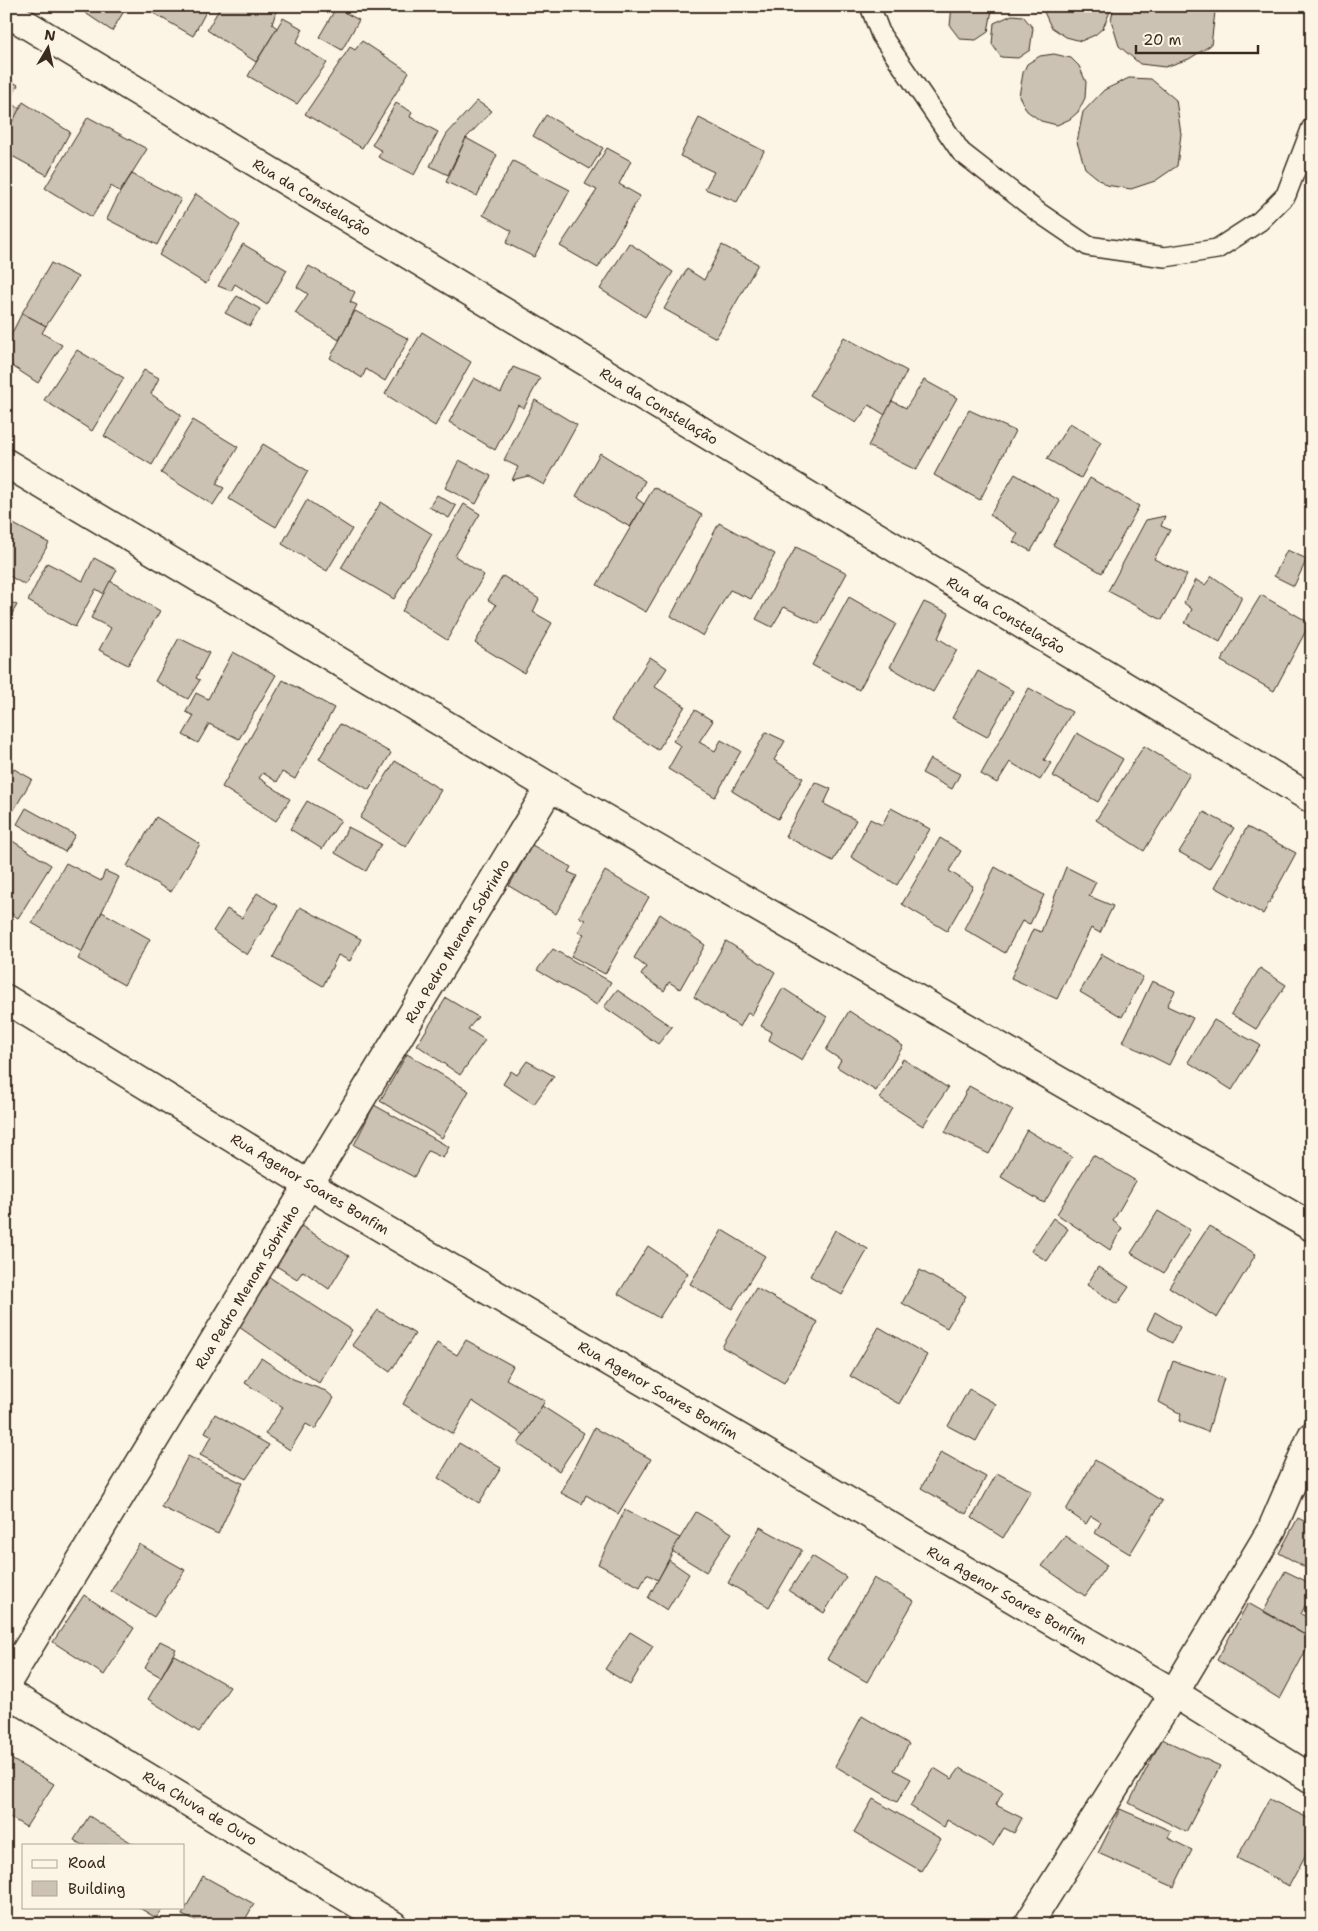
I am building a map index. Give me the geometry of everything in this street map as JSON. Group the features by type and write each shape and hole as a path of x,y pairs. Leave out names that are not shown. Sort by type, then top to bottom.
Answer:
{"street":[{"name":"Rua da Constelação","path":"6,12 1312,799"},
{"path":"6,464 550,787 1312,1227"},
{"name":"Rua Pedro Menom Sobrinho","path":"6,1684 550,787"},
{"name":"Rua Agenor Soares Bonfim","path":"6,999 309,1185 1174,1693 1312,1779"},
{"path":"1028,1925 1174,1693 1272,1529 1312,1436"},
{"name":"Rua Chuva de Ouro","path":"6,1692 393,1925"}],"lane":[{"path":"870,6 880,35 961,152 1038,212 1088,246 1165,257 1217,249 1260,221 1286,195 1312,127"}],"building":[{"path":"79,6 127,6 112,31 78,8"},
{"path":"141,6 209,6 193,36"},
{"path":"221,6 278,6 272,24 277,28 256,62 207,30"},
{"path":"952,6 989,6 992,10 988,32 976,40 960,39 950,26"},
{"path":"1044,6 1110,6 1103,28 1095,35 1081,41 1066,37 1051,27 1044,12"},
{"path":"1114,6 1214,6 1211,45 1189,59 1165,67 1140,64 1119,46 1111,20"},
{"path":"336,8 359,20 342,50 319,37"},
{"path":"1012,15 1023,16 1033,28 1030,50 1018,58 1001,57 992,44 994,23"},
{"path":"283,18 303,29 296,43 327,63 297,104 248,76"},
{"path":"362,41 409,72 362,148 305,114 350,47 355,50"},
{"path":"1054,54 1071,58 1079,66 1086,82 1085,98 1078,112 1070,119 1057,125 1041,121 1027,111 1019,96 1023,73 1027,64 1040,56"},
{"path":"6,78 18,85 9,102 20,109 6,134"},
{"path":"1129,78 1151,79 1176,100 1181,134 1177,166 1155,181 1131,189 1106,185 1085,168 1077,142 1083,112 1104,90"},
{"path":"477,101 492,111 466,138 448,175 430,166 447,134"},
{"path":"23,102 70,132 47,175 12,156 6,167 6,134"},
{"path":"396,103 412,112 410,117 438,132 414,175 378,157 382,151 372,145"},
{"path":"546,115 603,148 590,169 533,136"},
{"path":"88,117 147,149 120,192 111,186 92,217 45,188"},
{"path":"699,118 764,151 737,202 705,189 714,172 680,156"},
{"path":"466,138 497,155 477,196 446,182"},
{"path":"607,148 631,161 619,184 640,196 598,268 560,246 597,190 585,184"},
{"path":"513,161 570,190 534,257 506,243 512,231 483,215"},
{"path":"132,174 181,199 157,245 107,219 120,192"},
{"path":"196,194 240,225 206,284 159,255"},
{"path":"629,243 673,272 645,317 600,289"},
{"path":"243,244 287,270 267,305 235,284 231,291 218,286"},
{"path":"722,245 758,264 716,338 664,309 687,269 704,280"},
{"path":"51,263 78,277 46,326 22,313"},
{"path":"309,266 355,292 350,302 357,305 339,340 295,313 308,294 297,287"},
{"path":"237,296 260,309 250,326 225,313"},
{"path":"355,311 409,339 385,381 366,369 362,378 330,358"},
{"path":"22,313 46,326 42,333 62,345 38,383 6,362 6,345"},
{"path":"422,332 471,362 435,426 385,394"},
{"path":"844,337 907,371 885,415 869,405 856,423 810,395"},
{"path":"77,350 124,378 92,431 44,400"},
{"path":"513,367 540,378 524,408 518,405 495,450 449,422 474,378 501,393"},
{"path":"144,370 159,378 151,394 181,415 152,465 104,436"},
{"path":"924,380 957,398 916,470 868,446 892,401 906,408"},
{"path":"535,400 577,425 544,485 528,476 512,480 518,467 504,460"},
{"path":"969,410 1015,431 980,500 934,475"},
{"path":"193,420 238,447 216,484 224,488 213,505 161,473"},
{"path":"1070,423 1101,442 1081,478 1047,459"},
{"path":"263,444 308,471 276,527 229,499"},
{"path":"600,453 645,481 636,498 644,504 630,527 576,496"},
{"path":"459,460 491,476 476,504 445,488"},
{"path":"1015,474 1060,501 1031,551 1013,542 1018,534 990,515"},
{"path":"1090,478 1139,506 1102,573 1053,545"},
{"path":"654,487 702,515 646,612 597,585"},
{"path":"437,495 456,506 449,518 429,507"},
{"path":"307,500 352,529 327,571 282,544"},
{"path":"381,502 432,534 394,599 341,568"},
{"path":"464,504 480,514 455,556 484,575 447,640 402,611"},
{"path":"1165,516 1161,526 1170,530 1154,559 1187,575 1162,620 1108,591 1146,520"},
{"path":"6,520 49,543 25,585 6,574"},
{"path":"719,523 775,554 751,599 730,590 703,636 671,616"},
{"path":"796,547 847,573 819,624 784,607 772,627 756,619"},
{"path":"1287,550 1307,559 1294,586 1274,576"},
{"path":"94,558 117,570 104,594 96,589 75,627 28,601 47,563 83,581"},
{"path":"503,576 539,599 533,612 552,623 524,673 475,643 496,605 488,600"},
{"path":"1212,576 1242,597 1220,642 1185,623 1192,609 1184,603 1196,580 1205,585"},
{"path":"110,581 160,611 128,665 99,650 111,628 91,618"},
{"path":"1261,595 1310,623 1274,691 1221,661"},
{"path":"849,597 896,624 859,690 812,665"},
{"path":"6,600 17,605 6,624"},
{"path":"924,602 949,613 938,638 957,650 933,692 890,667"},
{"path":"179,638 209,653 196,678 200,680 188,699 155,681"},
{"path":"233,652 276,675 239,739 209,724 198,743 183,735 194,716 186,712 196,693 208,699"},
{"path":"650,657 667,668 655,687 685,706 658,750 611,720"},
{"path":"978,671 1013,691 987,737 952,718"},
{"path":"283,680 334,708 295,779 282,772 277,782 263,773 259,778 290,799 276,821 222,787"},
{"path":"1029,688 1072,712 1044,760 1051,763 1040,780 1010,762 997,783 981,774"},
{"path":"695,710 713,721 699,742 715,751 721,740 741,751 715,797 668,769 681,746 673,741"},
{"path":"340,724 391,753 369,790 319,759"},
{"path":"766,732 785,741 774,760 803,778 778,819 732,791"},
{"path":"1077,733 1123,759 1098,802 1053,776"},
{"path":"1144,746 1190,774 1144,851 1096,820"},
{"path":"930,759 960,774 952,789 922,773"},
{"path":"395,761 441,790 406,847 360,818"},
{"path":"14,769 32,779 11,815 6,812 6,783"},
{"path":"815,782 831,789 824,804 856,820 833,861 785,836"},
{"path":"307,801 341,820 322,849 290,829"},
{"path":"26,808 75,835 65,852 17,824"},
{"path":"891,808 930,829 897,885 851,857 870,819 882,825"},
{"path":"1204,812 1234,828 1209,869 1179,852"},
{"path":"156,817 200,844 171,892 127,866"},
{"path":"348,827 381,844 366,871 335,853"},
{"path":"1247,827 1296,853 1263,914 1215,887"},
{"path":"6,837 51,865 18,918 6,910"},
{"path":"940,838 961,851 949,871 973,886 947,931 902,904"},
{"path":"532,845 571,867 568,872 577,876 556,914 509,886"},
{"path":"66,863 101,881 105,871 119,877 82,952 32,923"},
{"path":"995,867 1044,895 1030,924 1022,921 1005,953 964,929"},
{"path":"1066,867 1096,882 1089,896 1113,906 1100,933 1091,928 1057,999 1011,978 1033,929 1041,932"},
{"path":"605,871 649,897 605,974 571,956 584,934 578,932 585,920 579,917"},
{"path":"257,893 278,906 247,955 213,931 227,909 242,918"},
{"path":"300,907 361,939 350,961 338,955 323,986 273,957"},
{"path":"102,912 150,939 124,985 78,959"},
{"path":"660,914 705,945 680,989 669,982 664,991 641,975 646,967 634,958"},
{"path":"726,941 775,972 752,1015 748,1012 740,1027 694,997"},
{"path":"553,949 611,982 597,1005 537,970"},
{"path":"1102,954 1143,977 1122,1017 1080,992"},
{"path":"1260,968 1286,985 1256,1029 1231,1014"},
{"path":"1152,981 1175,991 1167,1006 1193,1018 1169,1065 1123,1042"},
{"path":"783,988 827,1017 802,1060 769,1040 772,1032 761,1026"},
{"path":"617,990 672,1027 658,1044 604,1007"},
{"path":"446,998 478,1017 468,1029 485,1040 460,1075 417,1045"},
{"path":"849,1011 903,1046 876,1091 837,1067 841,1060 826,1050"},
{"path":"1214,1020 1260,1045 1232,1090 1188,1062"},
{"path":"407,1054 469,1091 442,1138 380,1101"},
{"path":"903,1059 948,1088 923,1126 880,1099"},
{"path":"527,1061 554,1076 534,1104 503,1084 511,1071 517,1075"},
{"path":"969,1086 1013,1110 989,1154 945,1132"},
{"path":"374,1105 449,1147 443,1158 428,1151 414,1177 354,1145"},
{"path":"1027,1130 1072,1157 1044,1203 1001,1177"},
{"path":"1093,1155 1136,1181 1113,1221 1122,1228 1110,1250 1057,1214"},
{"path":"1158,1211 1190,1230 1164,1273 1131,1253"},
{"path":"1053,1218 1068,1229 1047,1261 1031,1251"},
{"path":"295,1222 349,1256 329,1289 303,1271 297,1279 270,1262"},
{"path":"1209,1226 1256,1254 1217,1318 1169,1287"},
{"path":"722,1230 765,1256 732,1309 690,1284"},
{"path":"835,1230 868,1249 842,1295 810,1276"},
{"path":"648,1246 688,1273 659,1318 618,1294"},
{"path":"1098,1267 1129,1287 1117,1304 1087,1285"},
{"path":"920,1270 966,1296 947,1328 902,1303"},
{"path":"266,1275 352,1330 319,1383 232,1322"},
{"path":"756,1288 818,1322 784,1383 722,1347"},
{"path":"378,1310 415,1334 390,1372 352,1345"},
{"path":"1155,1312 1180,1327 1172,1343 1147,1329"},
{"path":"879,1327 927,1355 899,1404 850,1376"},
{"path":"466,1340 513,1366 506,1379 545,1401 524,1435 472,1401 453,1434 403,1404 437,1343 457,1355"},
{"path":"261,1358 293,1379 326,1391 334,1398 315,1429 306,1424 290,1450 265,1434 283,1407 245,1383"},
{"path":"1173,1361 1224,1378 1208,1432 1179,1421 1181,1414 1159,1402"},
{"path":"969,1389 996,1404 976,1441 948,1426"},
{"path":"542,1406 584,1433 559,1471 518,1444"},
{"path":"215,1414 269,1445 246,1479 200,1455 212,1436 205,1432"},
{"path":"594,1428 651,1459 618,1514 586,1495 582,1504 561,1493"},
{"path":"459,1443 501,1468 479,1503 438,1478"},
{"path":"941,1452 986,1477 966,1514 921,1488"},
{"path":"188,1456 242,1483 218,1534 161,1507"},
{"path":"1095,1460 1162,1501 1130,1554 1095,1533 1101,1522 1091,1516 1086,1524 1066,1510"},
{"path":"997,1473 1031,1491 1003,1538 972,1518"},
{"path":"625,1510 680,1538 658,1580 647,1574 640,1587 598,1564"},
{"path":"696,1512 732,1533 706,1572 672,1551"},
{"path":"1298,1518 1312,1525 1312,1571 1279,1553"},
{"path":"760,1527 802,1550 769,1607 728,1583"},
{"path":"1065,1536 1107,1565 1085,1596 1042,1566"},
{"path":"139,1544 185,1570 154,1617 111,1591"},
{"path":"812,1556 846,1577 824,1613 789,1591"},
{"path":"669,1560 689,1574 667,1610 648,1598"},
{"path":"1285,1571 1312,1584 1312,1592 1301,1614 1312,1620 1312,1639 1264,1611"},
{"path":"874,1578 914,1601 867,1682 827,1659"},
{"path":"84,1595 134,1628 104,1675 53,1642"},
{"path":"1248,1603 1312,1639 1280,1699 1217,1660"},
{"path":"630,1632 653,1646 630,1685 605,1669"},
{"path":"160,1641 176,1649 161,1677 145,1668"},
{"path":"174,1655 230,1687 199,1732 148,1699"},
{"path":"862,1716 909,1744 894,1770 911,1779 897,1802 835,1766"},
{"path":"1162,1739 1220,1766 1186,1832 1129,1803"},
{"path":"11,1759 54,1784 26,1827 6,1815 6,1767"},
{"path":"934,1768 952,1779 960,1768 1003,1792 996,1805 1022,1818 1014,1833 1004,1828 993,1846 947,1820 944,1828 910,1806"},
{"path":"873,1799 941,1839 921,1871 854,1832"},
{"path":"1269,1799 1312,1820 1312,1843 1289,1886 1237,1858"},
{"path":"1120,1809 1171,1831 1168,1838 1192,1850 1174,1887 1098,1853"},
{"path":"89,1816 133,1844 80,1844 74,1840"},
{"path":"203,1876 254,1904 242,1925 195,1925 197,1922 182,1915"},
{"path":"140,1908 163,1908 156,1918"}]}
